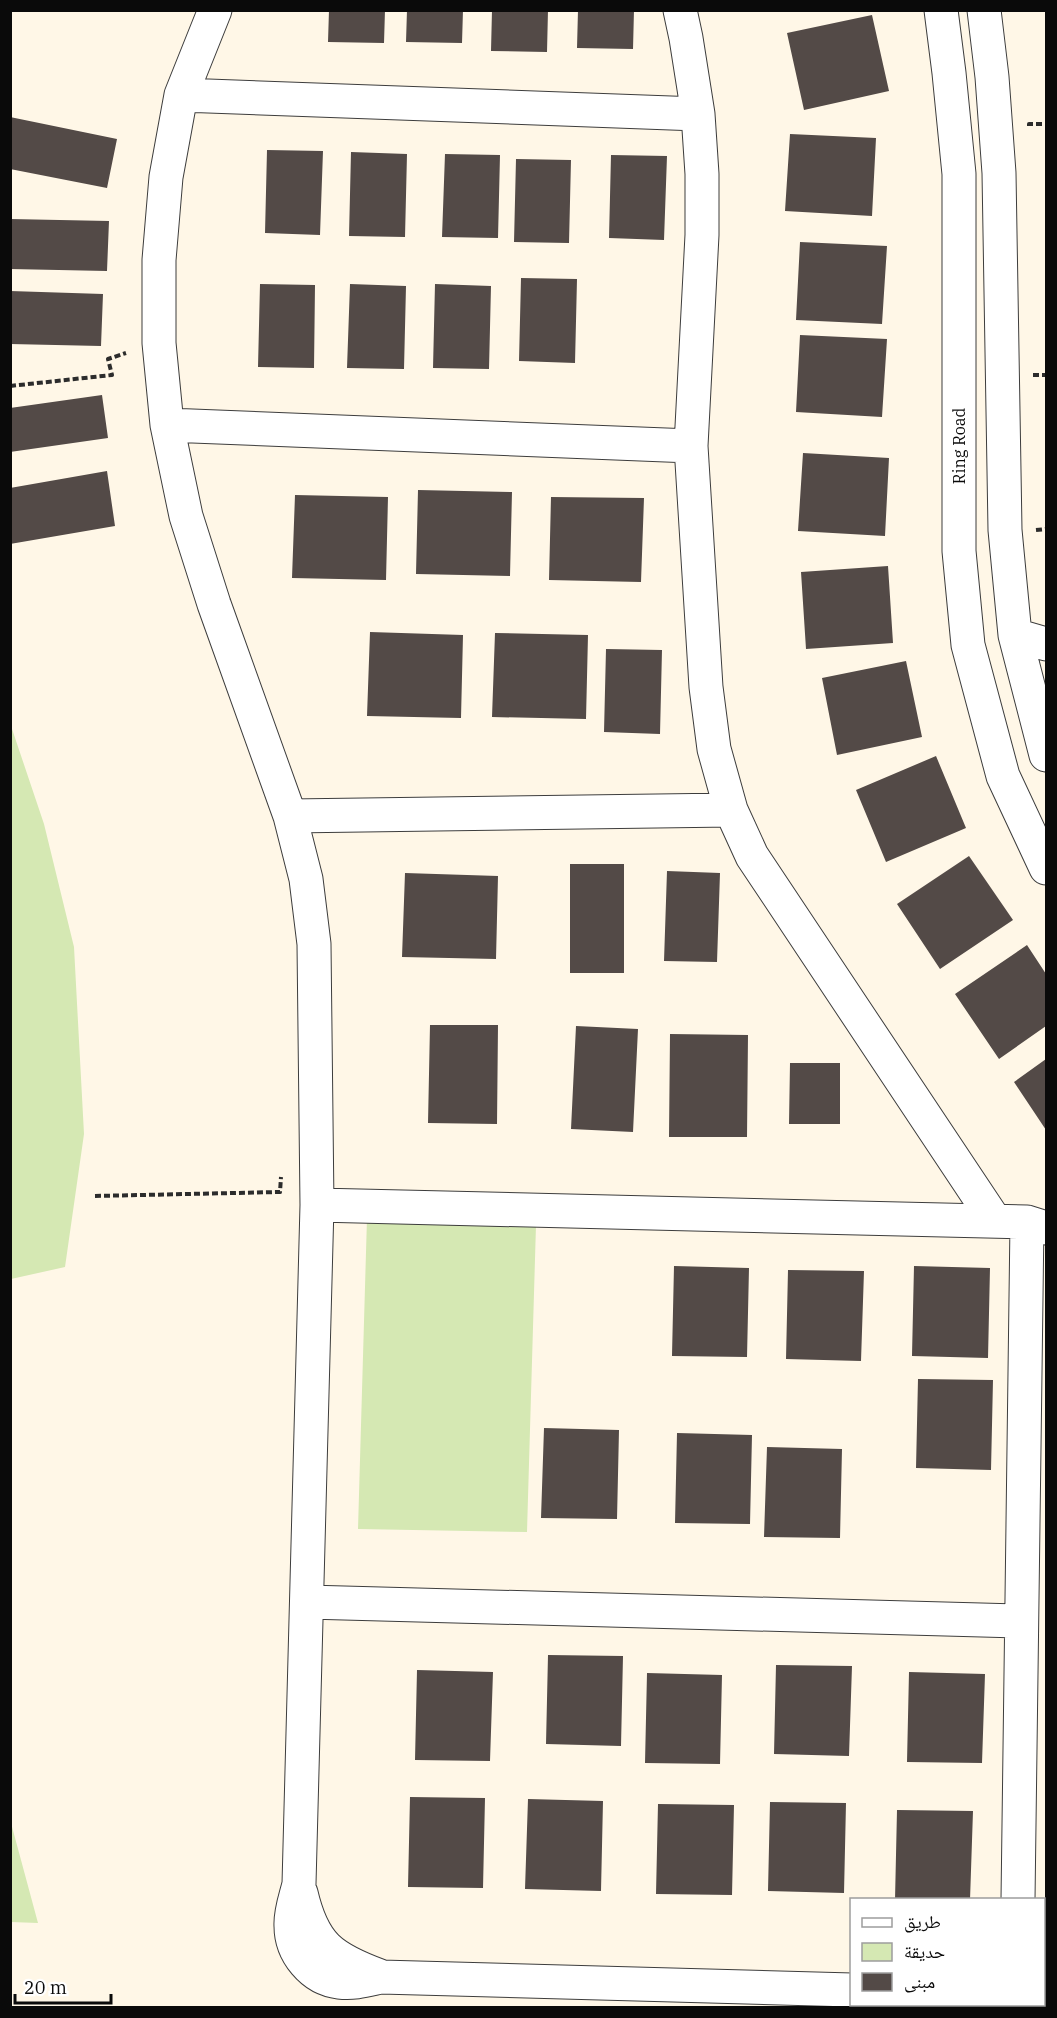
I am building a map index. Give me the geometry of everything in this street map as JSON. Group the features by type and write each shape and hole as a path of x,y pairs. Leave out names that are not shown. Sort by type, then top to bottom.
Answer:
{"street":[{"path":"215,10 182,95 165,189 159,260 159,343 167,425 186,516 214,604 290,816 306,879 314,944 317,1205 299,1884 306,1915 315,1933 327,1949 344,1962 381,1977 850,1990"},
{"path":"680,10 698,114 702,174 702,235 691,446 706,687 714,749 730,810 752,856 995,1221"},
{"name":"Ring Road","path":"941,10 950,73 959,174 959,551 968,645 1003,776 1047,868"},
{"path":"984,10 992,77 999,173 1005,530 1015,636 1037,681 1047,755"},
{"path":"182,95 698,114"},
{"path":"167,425 691,446"},
{"path":"1015,636 1047,644"},
{"path":"290,816 730,810"},
{"path":"317,1205 995,1221 1040,1220 1021,1622 1016,1897"},
{"path":"307,1602 1021,1622"}],"path":[{"path":"10,386 112,375 108,359 159,343"},
{"path":"95,1196 280,1192 281,1173"}],"green space":[{"path":"10,723 44,824 74,947 84,1134 65,1267 11,1279"},
{"path":"367,1218 536,1225 527,1532 358,1529"},
{"path":"11,1823 38,1923 11,1922"}],"building":[{"path":"329,10 385,10 384,43 328,42"},
{"path":"407,10 463,10 462,43 406,42"},
{"path":"492,10 548,10 547,52 491,51"},
{"path":"578,10 634,10 633,49 577,48"},
{"path":"872,15 889,91 804,110 787,33"},
{"path":"10,117 117,139 107,188 10,169"},
{"path":"790,134 876,138 872,216 785,211"},
{"path":"267,150 323,151 320,235 265,233"},
{"path":"351,152 407,154 405,237 349,236"},
{"path":"445,154 500,155 498,238 442,237"},
{"path":"611,155 667,156 664,240 609,238"},
{"path":"516,159 571,160 569,243 514,242"},
{"path":"10,219 109,221 107,271 10,269"},
{"path":"800,242 887,246 882,324 796,320"},
{"path":"521,278 577,279 575,363 519,361"},
{"path":"260,284 315,285 314,368 258,367"},
{"path":"350,284 406,286 404,369 347,368"},
{"path":"435,284 491,286 489,369 433,368"},
{"path":"10,291 103,294 101,346 10,344"},
{"path":"800,335 887,339 882,417 796,412"},
{"path":"102,395 108,438 10,452 10,408"},
{"path":"803,453 889,458 885,536 798,531"},
{"path":"107,471 115,526 10,544 10,488"},
{"path":"418,490 512,492 510,576 416,574"},
{"path":"295,495 388,497 386,580 292,578"},
{"path":"551,497 644,498 641,582 549,580"},
{"path":"888,566 893,643 806,649 801,572"},
{"path":"370,632 463,635 461,718 367,716"},
{"path":"495,633 588,635 586,719 492,717"},
{"path":"606,649 662,650 660,734 604,732"},
{"path":"906,661 922,737 837,755 822,678"},
{"path":"936,756 966,828 886,862 856,790"},
{"path":"969,856 1013,920 940,969 897,904"},
{"path":"570,864 624,864 624,973 570,973"},
{"path":"667,871 720,873 717,962 664,961"},
{"path":"405,873 498,876 496,959 402,957"},
{"path":"1027,945 1046,974 1046,1026 999,1059 955,994"},
{"path":"430,1025 498,1025 497,1124 428,1123"},
{"path":"576,1026 638,1029 633,1132 571,1129"},
{"path":"670,1034 748,1035 747,1137 669,1137"},
{"path":"1046,1059 1046,1130 1014,1082"},
{"path":"790,1063 840,1063 840,1124 789,1124"},
{"path":"674,1266 749,1268 747,1357 672,1356"},
{"path":"914,1266 990,1268 988,1358 912,1356"},
{"path":"788,1270 864,1271 861,1361 786,1359"},
{"path":"918,1379 993,1380 991,1470 916,1468"},
{"path":"544,1428 619,1430 617,1519 541,1518"},
{"path":"677,1433 752,1435 750,1524 675,1523"},
{"path":"767,1447 842,1449 840,1538 764,1537"},
{"path":"548,1655 623,1656 621,1746 546,1744"},
{"path":"776,1665 852,1666 849,1756 774,1754"},
{"path":"417,1670 493,1672 490,1761 415,1760"},
{"path":"909,1672 985,1674 982,1763 907,1762"},
{"path":"647,1673 722,1675 720,1764 645,1763"},
{"path":"410,1797 485,1798 483,1888 408,1887"},
{"path":"528,1799 603,1801 601,1891 525,1889"},
{"path":"770,1802 846,1803 844,1893 768,1891"},
{"path":"658,1804 734,1805 732,1895 656,1894"},
{"path":"897,1810 973,1811 970,1898 895,1898"}]}
